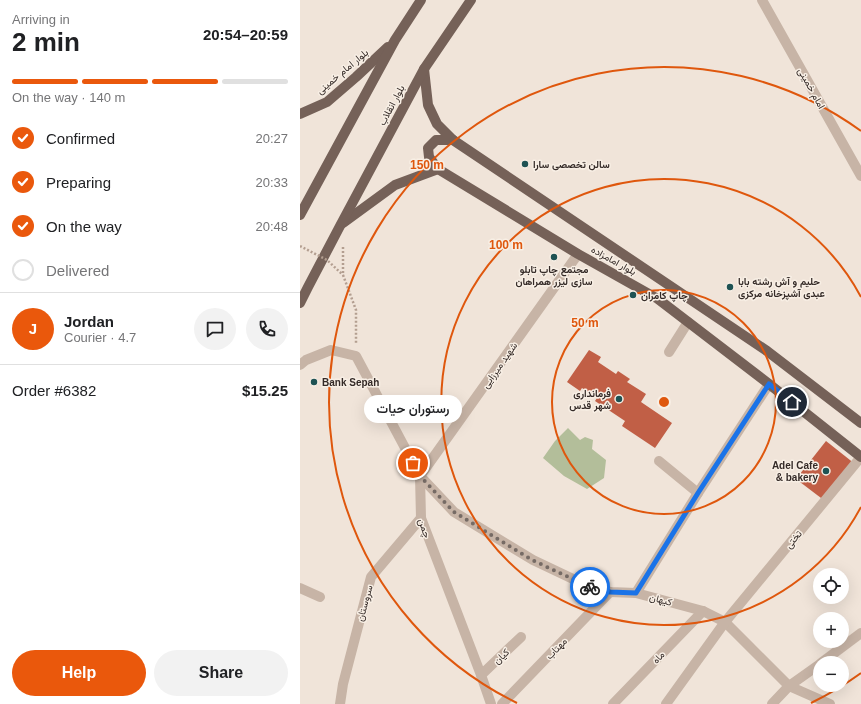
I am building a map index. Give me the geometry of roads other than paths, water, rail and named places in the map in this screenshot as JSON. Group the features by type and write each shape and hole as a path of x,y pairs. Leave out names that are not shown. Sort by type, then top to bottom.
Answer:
{"main road":[{"path":"300,215 395,40 421,0"},
{"name":"بلوار انقلاب","path":"300,303 424,69 471,0"},
{"name":"بلوار امام خمینی","path":"300,114 327,102 395,40"},
{"name":"بلوار امامزاده","path":"424,69 428,106 437,124 453,140 767,351 861,423"},
{"path":"340,226 395,185 438,169 429,157 428,148 436,140 453,140"},
{"name":"بلوار امامزاده","path":"438,169 578,254 658,299 861,457"}],"street":[{"name":"امام خمینی","path":"762,0 861,176"},
{"name":"شهید میرزایی","path":"420,476 578,254"},
{"path":"668,352 688,322"},
{"name":"چمن","path":"300,366 306,360 331,350 356,356 420,476 421,518 491,704"},
{"path":"636,593 698,493 769,384"},
{"name":"تختی","path":"666,704 725,622 861,457"},
{"path":"659,462 698,493"},
{"name":"کیهان","path":"420,476 454,512 532,560 592,588 610,592 636,593 703,611 725,622 789,686 830,704"},
{"name":"سروستان","path":"340,704 343,684 371,577 421,518"},
{"path":"300,588 320,596"},
{"name":"مهتاب","path":"502,704 610,592"},
{"name":"ماه","path":"613,704 703,611"},
{"path":"830,656 861,633"},
{"name":"کیان","path":"481,675 521,637"},
{"path":"772,704 789,686 813,668"}],"place":[{"name":"سالن تخصصی سارا","path":"525,164"},
{"name":"مجتمع چاپ تابلو سازی لیزر همراهان","path":"554,257"},
{"name":"حلیم و آش رشته بابا عبدی آشپزخانه مرکزی","path":"730,287"},
{"name":"چاپ کامران","path":"633,295"},
{"name":"Bank Sepah","path":"314,382"},
{"name":"فرمانداری شهر قدس","path":"619,399"},
{"name":"رستوران حیات","path":"413,463"},
{"name":"Adel Cafe & bakery","path":"826,471"}]}
